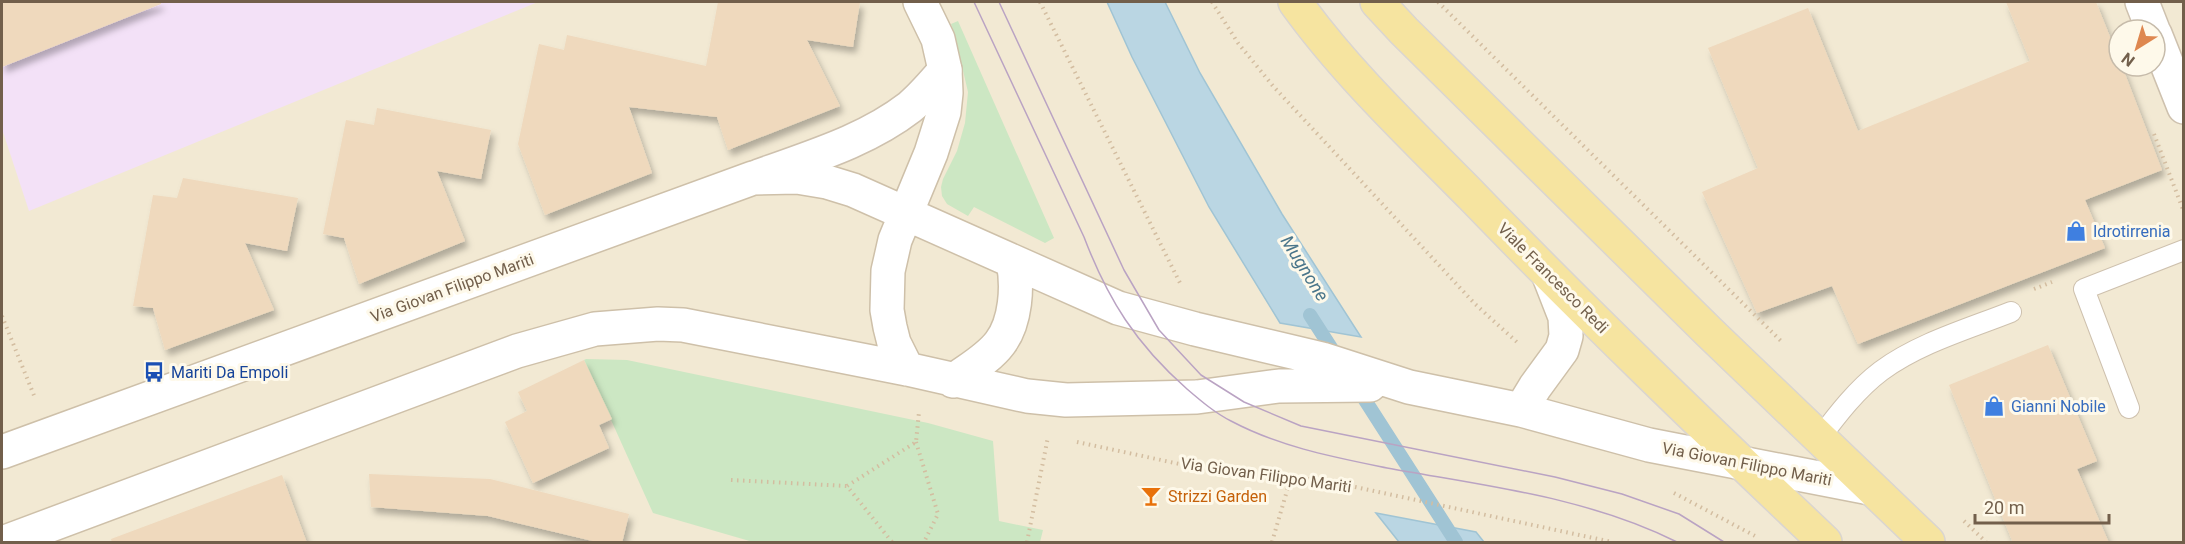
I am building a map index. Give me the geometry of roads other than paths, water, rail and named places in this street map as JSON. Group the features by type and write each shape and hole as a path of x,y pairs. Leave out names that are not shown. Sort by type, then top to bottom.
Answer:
{"main road":[{"name":"Viale Francesco Redi","path":"1295,2 1357,79 1549,276 1825,543"},
{"path":"1377,2 1819,439 1928,543"}],"street":[{"path":"907,369 894,343 890,327 888,271 891,254 931,153 944,112 946,93 945,70 938,39 920,2"},
{"path":"2142,2 2148,18"},
{"path":"2167,64 2184,107"},
{"path":"753,178 824,153 873,131 911,106 945,70"},
{"name":"Via Giovan Filippo Mariti","path":"2,452 753,178 797,177 827,182 853,190 1118,308 1322,359 1409,387 1521,410 1649,445 1870,488"},
{"path":"953,381 983,359 1005,335 1015,294 1016,281 1013,262"},
{"path":"1521,410 1562,350 1566,336 1564,317 1549,276"},
{"name":"Via Giovan Filippo Mariti","path":"5,543 517,351 595,328 683,325 907,369 1027,396 1066,400 1197,397 1279,386 1340,384 1409,387"}],"lane":[{"path":"2129,408 2084,289 2184,250"},
{"path":"1819,439 1845,406 1880,372 1911,352 2011,312"}],"water":[{"path":"1107,2 1165,2 1200,73 1282,214 1361,337 1280,323 1209,207 1132,57"},
{"path":"1376,513 1476,532 1484,542 1399,542"}],"waterway":[{"name":"Mugnone","path":"1310,315 1337,357"},
{"name":"Mugnone","path":"1356,386 1456,542"}],"tram line":[{"path":"974,2 1093,260 1125,320 1169,372 1208,406 1225,418 1250,430 1307,450 1387,468 1499,487 1572,504 1608,514 1677,542"},
{"path":"999,2 1124,270 1159,330 1201,375 1244,402 1301,426 1555,477 1622,494 1679,514 1724,542"}],"place":[{"name":"Idrotirrenia","path":"2076,231"},
{"name":"Mariti Da Empoli","path":"154,372"},
{"name":"Gianni Nobile","path":"1994,406"},
{"name":"Strizzi Garden","path":"1151,496"}]}
